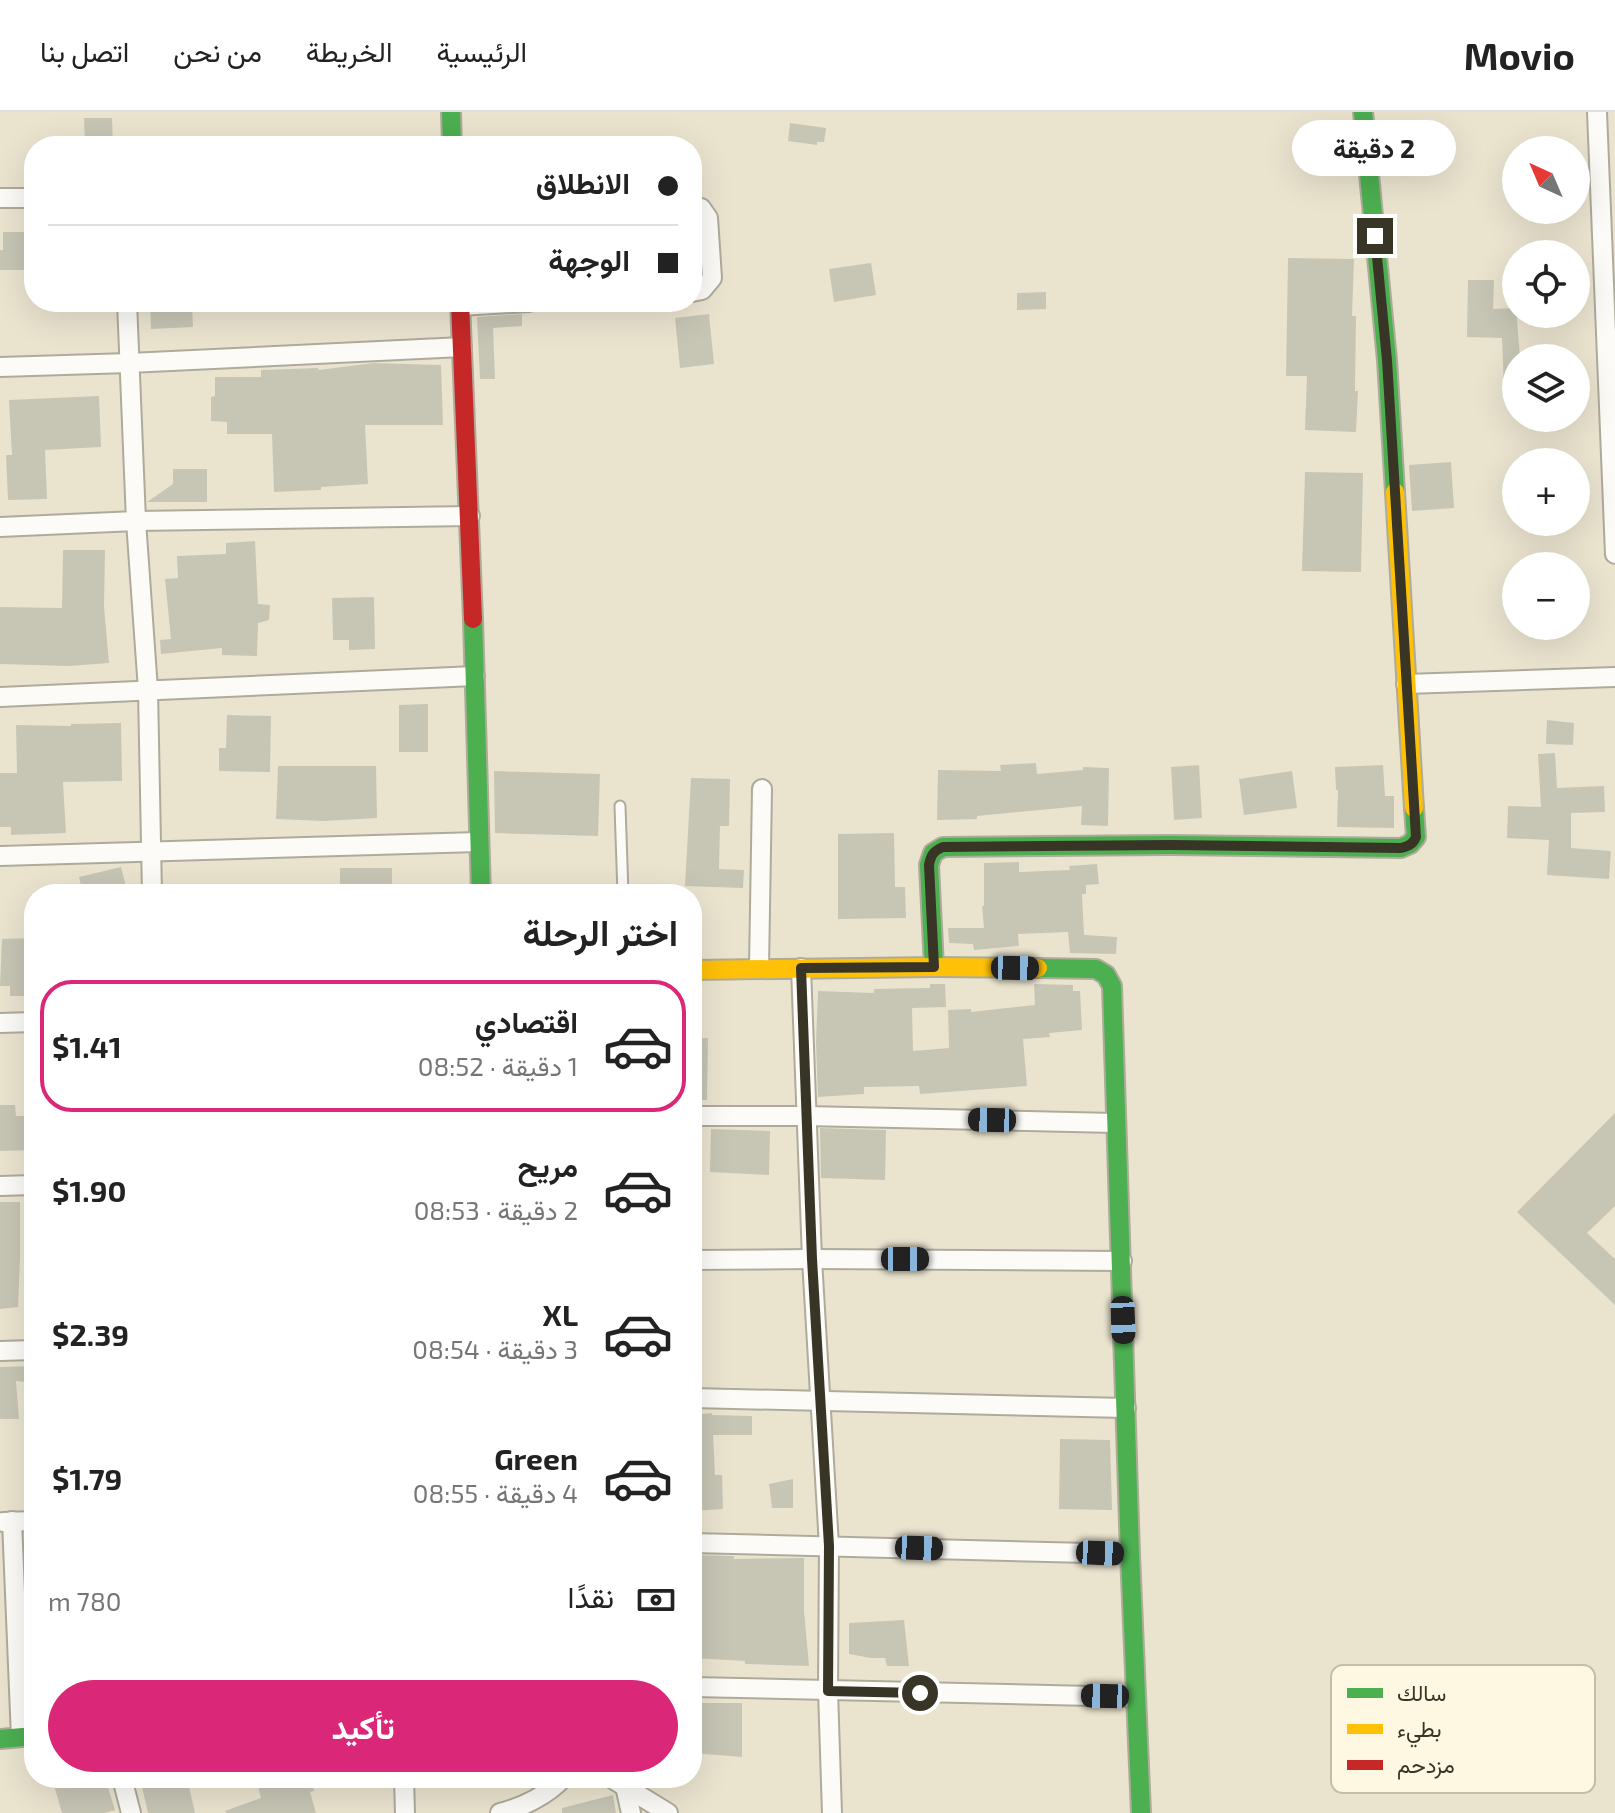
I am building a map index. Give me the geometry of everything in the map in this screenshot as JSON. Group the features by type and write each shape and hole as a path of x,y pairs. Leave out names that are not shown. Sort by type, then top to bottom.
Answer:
{"street":[{"path":"451,112 452,136"},
{"path":"934,967 929,865 930,856 943,847 1170,845 1401,848 1414,842 1387,360 1363,112"},
{"path":"1597,112 1615,554"},
{"path":"0,198 24,198"},
{"path":"702,209 708,218 712,278 702,290"},
{"path":"127,312 136,521 148,690 152,884"},
{"path":"460,312 470,516 480,884"},
{"path":"0,367 462,347"},
{"path":"0,527 136,521 470,516"},
{"path":"0,697 475,676"},
{"path":"1406,684 1615,677"},
{"path":"759,968 762,789"},
{"path":"0,856 478,842"},
{"path":"801,968 812,1259 829,1546 828,1691 832,1813"},
{"path":"702,970 1096,969 1110,978 1141,1813"},
{"path":"0,1023 24,1022"},
{"path":"702,1116 1115,1123"},
{"path":"0,1186 24,1185"},
{"path":"702,1260 1122,1261"},
{"path":"0,1351 24,1350"},
{"path":"702,1398 1126,1408"},
{"path":"6,1521 24,1705"},
{"path":"702,1543 1130,1554"},
{"path":"702,1687 1136,1697"},
{"path":"0,1739 24,1736"},
{"path":"125,1788 131,1813"},
{"path":"404,1788 405,1813"},
{"path":"500,1813 554,1788"},
{"path":"621,1788 631,1813"},
{"path":"628,1788 668,1813"}],"lane":[{"path":"620,806 623,884"}],"building":[{"path":"84,118 112,118 113,136 85,136"},
{"path":"790,123 826,128 824,142 817,142 817,145 788,141"},
{"path":"3,232 24,232 24,270 0,270 0,250 3,250"},
{"path":"1288,258 1354,259 1352,316 1356,316 1356,432 1305,430 1307,376 1286,376"},
{"path":"871,263 876,295 834,302 829,269"},
{"path":"1468,280 1494,280 1493,309 1502,309 1502,328 1518,328 1519,344 1502,344 1502,338 1467,337"},
{"path":"1046,292 1046,309 1017,310 1017,293"},
{"path":"150,312 192,312 193,327 151,329"},
{"path":"522,314 522,326 493,328 495,379 480,379 477,317"},
{"path":"709,314 714,364 680,368 675,318"},
{"path":"374,363 441,365 443,425 365,425 368,484 274,492 272,434 227,434 227,422 211,421 215,377 261,377 261,370 319,370"},
{"path":"99,396 101,447 45,450 47,499 8,500 6,455 12,455 9,400"},
{"path":"1451,462 1454,508 1412,511 1409,465"},
{"path":"173,469 207,469 207,502 147,502 173,484"},
{"path":"1305,472 1363,473 1361,572 1302,571"},
{"path":"255,541 258,604 270,605 269,620 258,623 257,656 222,655 222,648 161,654 160,640 171,639 165,579 178,578 177,556 226,554 226,543"},
{"path":"63,550 105,550 104,607 109,663 69,666 0,664 0,607 62,608"},
{"path":"374,597 375,649 349,650 349,640 333,640 332,598"},
{"path":"428,704 428,752 399,752 399,705"},
{"path":"227,715 271,716 270,772 219,771 219,748 226,748"},
{"path":"1547,720 1574,723 1573,745 1546,744"},
{"path":"121,723 122,781 63,782 66,833 11,835 11,827 0,827 0,773 17,773 16,725"},
{"path":"1555,753 1557,788 1604,786 1605,812 1571,813 1571,848 1611,851 1609,879 1547,875 1549,840 1507,838 1508,806 1541,807 1538,754"},
{"path":"1036,763 1037,774 1083,770 1083,767 1109,768 1108,826 1081,825 1082,806 977,816 977,819 937,820 938,770 1001,771 1000,765"},
{"path":"1199,765 1202,818 1174,820 1171,767"},
{"path":"1383,765 1385,796 1394,796 1394,828 1337,827 1335,767"},
{"path":"278,766 376,766 377,818 324,821 276,819"},
{"path":"494,771 600,774 598,836 495,833"},
{"path":"1292,771 1297,808 1244,815 1239,779"},
{"path":"691,778 730,779 729,826 720,826 719,869 744,870 743,888 685,884"},
{"path":"894,833 895,887 905,887 906,918 838,919 838,834"},
{"path":"1019,862 1019,872 1070,870 1069,866 1097,864 1099,884 1086,885 1086,894 1082,894 1084,935 1117,937 1116,954 1070,953 1068,932 1018,934 1019,946 974,950 973,944 949,943 948,928 984,928 984,863"},
{"path":"121,867 125,884 81,884 79,877"},
{"path":"340,868 392,868 392,884 340,884"},
{"path":"24,938 24,996 10,996 10,986 0,986 2,939"},
{"path":"930,984 945,984 946,1007 912,1008 913,1051 949,1048 948,1010 971,1009 971,1012 1035,1005 1034,984 1073,985 1073,991 1080,991 1082,1030 1023,1039 1027,1086 920,1094 919,1086 864,1087 864,1094 818,1097 818,991 874,993 874,989 930,988"},
{"path":"702,1038 708,1038 707,1100 702,1100"},
{"path":"0,1105 15,1105 16,1116 24,1116 24,1150 0,1151"},
{"path":"1615,1113 1615,1206 1587,1233 1615,1259 1615,1305 1517,1212"},
{"path":"820,1128 886,1130 885,1180 821,1178"},
{"path":"711,1129 770,1131 769,1175 710,1172"},
{"path":"0,1202 20,1202 20,1257 18,1307 0,1309"},
{"path":"24,1366 24,1382 16,1381 19,1419 0,1419 0,1367"},
{"path":"702,1414 752,1416 752,1435 713,1435 715,1475 722,1475 723,1509 702,1510"},
{"path":"1060,1439 1110,1440 1112,1510 1059,1509"},
{"path":"793,1479 793,1508 772,1508 769,1484"},
{"path":"702,1555 734,1556 734,1559 804,1558 804,1611 809,1666 745,1664 745,1661 702,1659"},
{"path":"904,1620 909,1666 887,1666 885,1658 849,1654 849,1623"},
{"path":"702,1703 742,1703 742,1757 702,1754"},
{"path":"55,1788 108,1788 115,1810 104,1813 62,1813"},
{"path":"142,1788 189,1788 195,1813 148,1813"},
{"path":"258,1788 313,1788 314,1791 310,1792 316,1813 225,1811 261,1798"},
{"path":"613,1795 616,1813 562,1813 562,1808"}],"traffic: fast":[{"path":"451,112 452,136"},
{"path":"1363,112 1387,360 1395,492"},
{"path":"473,619 481,884"},
{"path":"934,967 929,865 933,853 943,847 1170,845 1401,848 1416,837 1414,808"},
{"path":"1038,968 1096,969 1106,975 1112,986 1141,1813"},
{"path":"0,1739 24,1737"}],"traffic: slow":[{"path":"1395,492 1414,808"},
{"path":"702,970 1038,968"}],"traffic: jam":[{"path":"460,312 473,619"}],"route":[{"path":"920,1693 828,1691 829,1546 812,1259 801,968 934,967 929,865 930,856 943,847 1170,845 1401,848 1414,842 1387,360 1375,236"}]}
